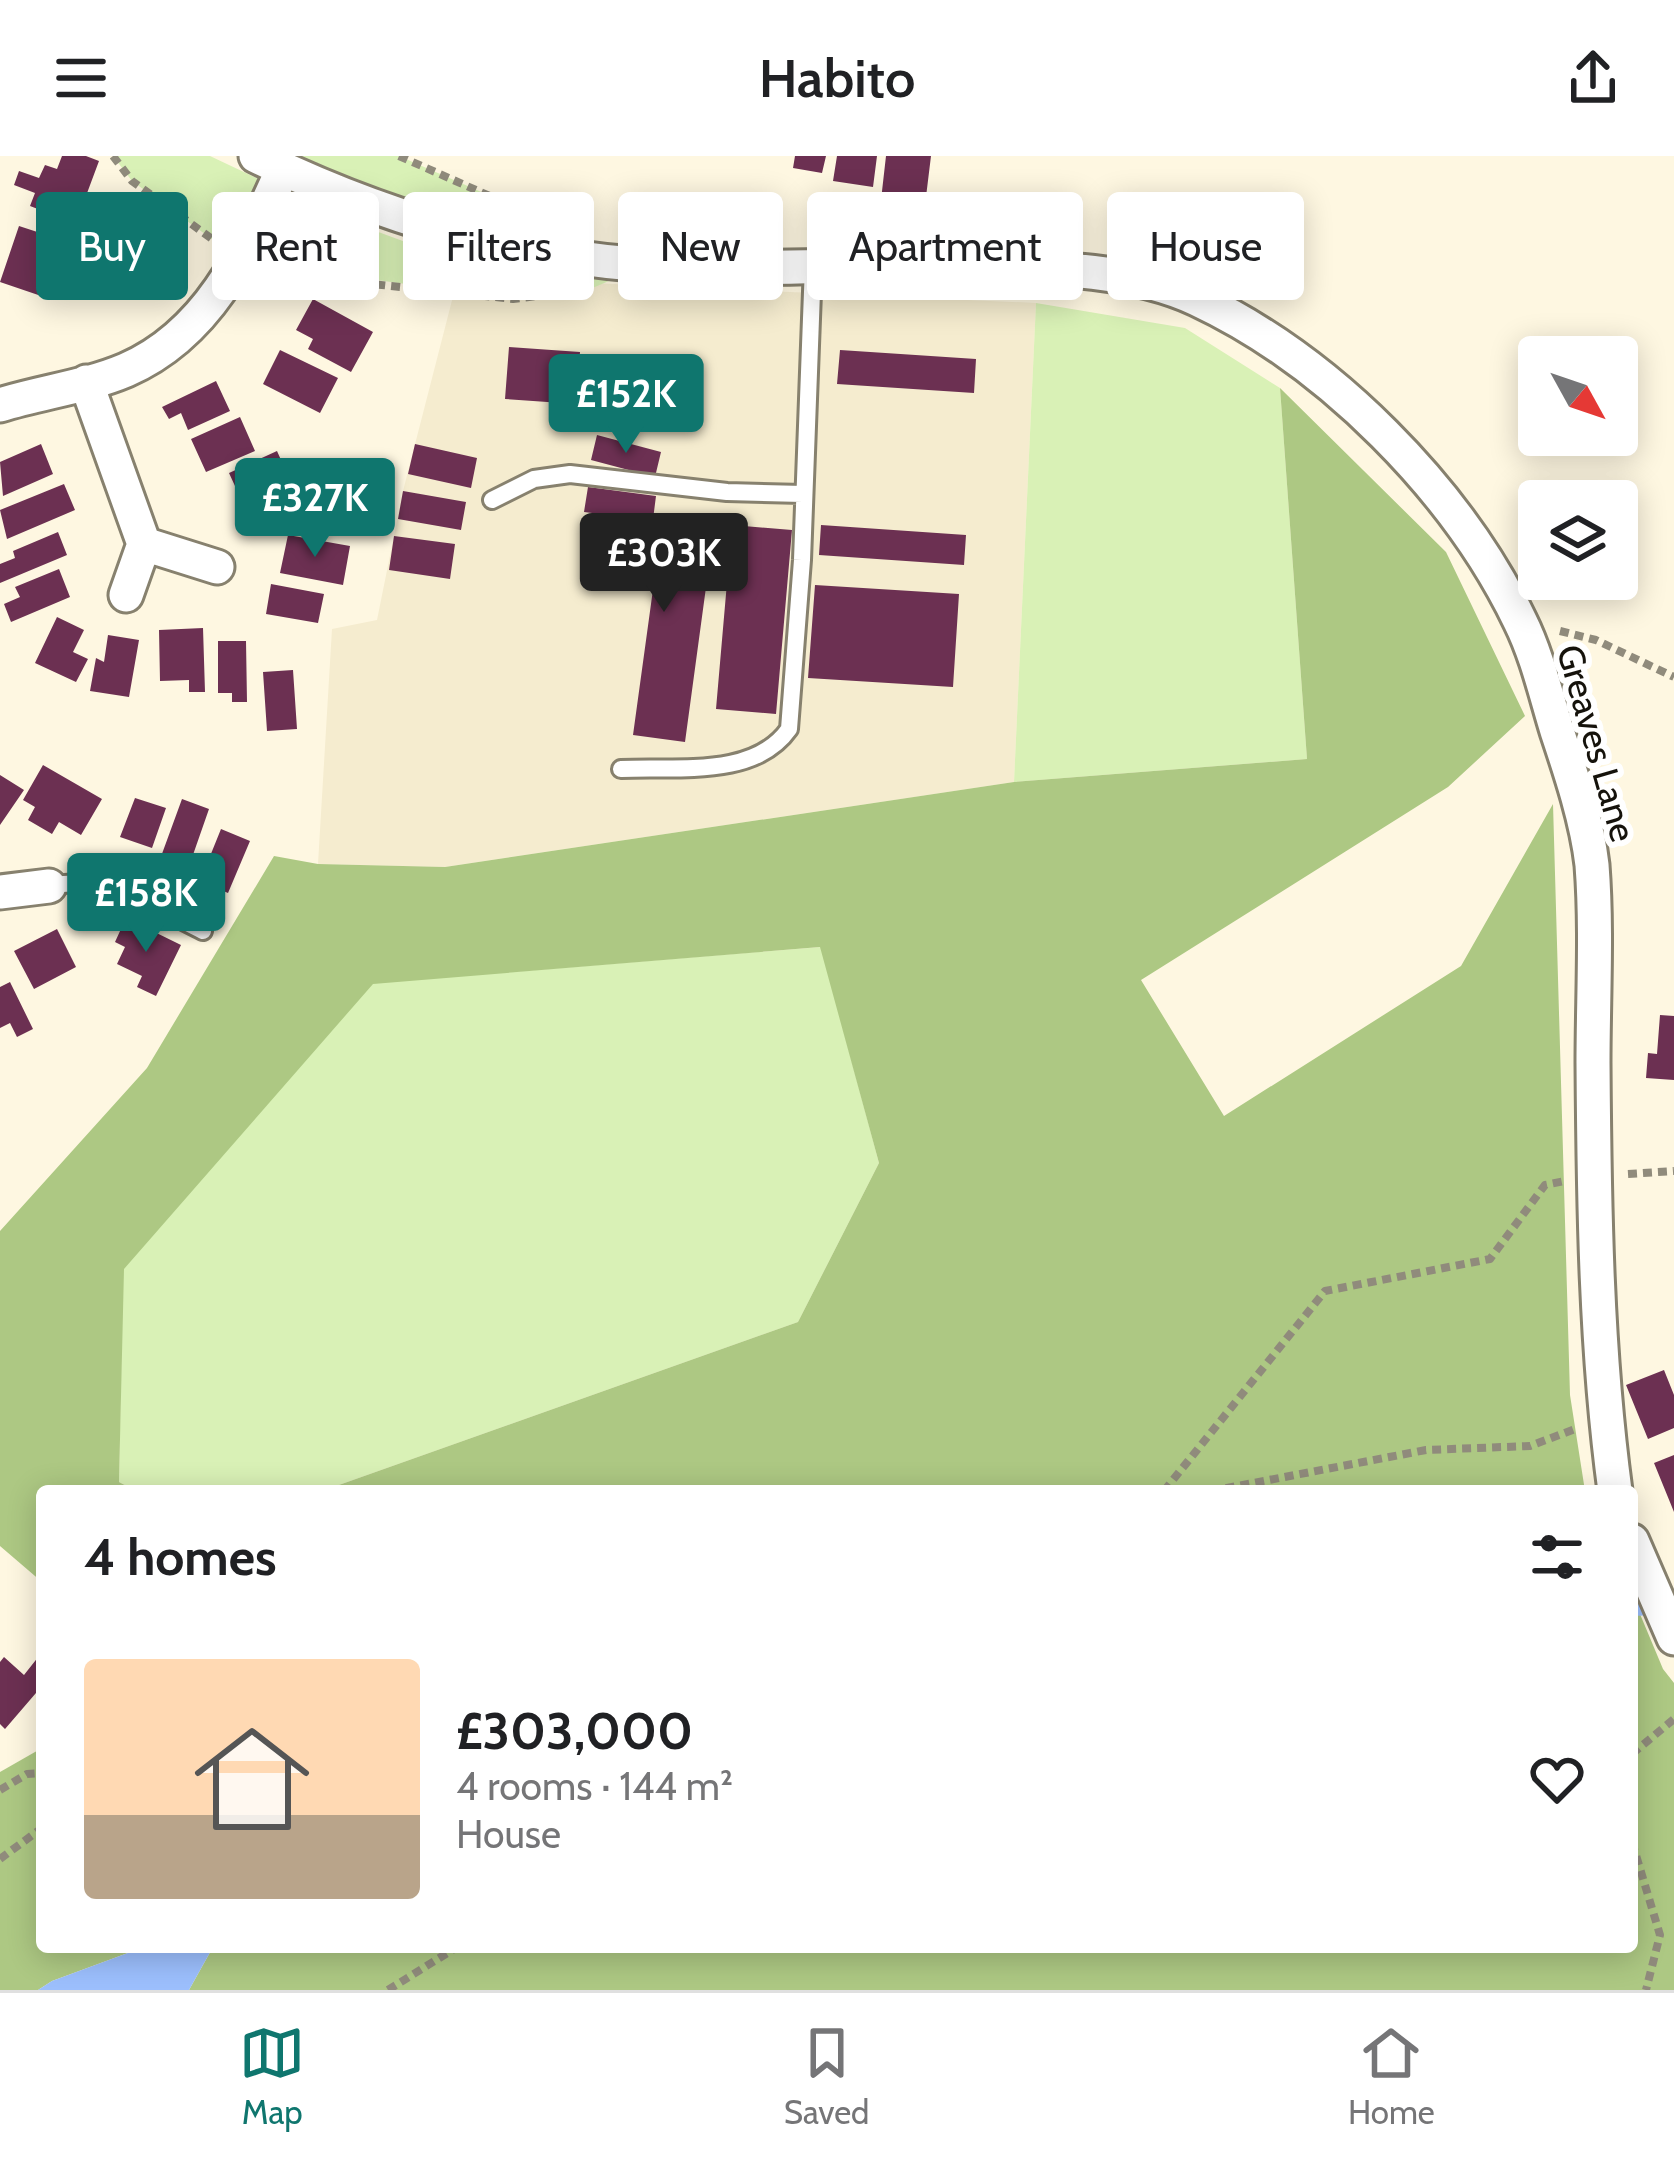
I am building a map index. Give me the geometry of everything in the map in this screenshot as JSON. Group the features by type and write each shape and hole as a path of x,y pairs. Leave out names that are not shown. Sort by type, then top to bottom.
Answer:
{"street":[{"path":"261,192 270,163"},
{"name":"Greaves Lane","path":"270,163 403,219"},
{"name":"Greaves Lane","path":"594,258 647,265 807,264"},
{"name":"Greaves Lane","path":"1083,270 1194,297 1297,357 1403,454 1478,544 1522,625 1568,763 1592,862 1594,1176 1605,1417 1614,1485"},
{"path":"0,405 136,365 178,338 213,300"},
{"path":"86,382 144,544 126,595"},
{"path":"144,544 217,567"},
{"path":"0,892 49,886"},
{"path":"1638,1555 1674,1637"}],"lane":[{"path":"621,769 743,763 777,746 789,729 811,300"},
{"path":"492,500 534,479 570,474 727,492 803,494"},
{"path":"49,886 97,885 203,931"}],"path":[{"path":"113,156 132,181 212,239"},
{"path":"399,156 482,192"},
{"path":"1522,625 1596,640 1674,677"},
{"path":"1169,1485 1325,1291 1490,1259 1545,1185 1594,1176 1674,1171"},
{"path":"1242,1485 1426,1450 1530,1446 1605,1417"},
{"path":"1638,1749 1674,1719"},
{"path":"0,1790 36,1773"},
{"path":"0,1859 36,1832"},
{"path":"1638,1862 1660,1935 1646,1990"},
{"path":"388,1990 447,1953"}],"shaded area":[{"path":"594,283 618,284 618,300 783,300 783,292 807,293 807,300 1036,303 1014,782 445,867 318,864 332,629 377,620 403,491 452,300 594,300"}],"green space":[{"path":"113,156 210,156 286,192 212,192 212,239 188,222 188,192 147,192"},
{"path":"300,156 399,156 481,192 403,192 403,197"},
{"path":"379,232 403,241 403,284 379,280"},
{"path":"594,275 618,277 594,287"},
{"path":"1036,303 1185,328 1280,388 1307,759 1014,782"},
{"path":"1280,388 1446,552 1525,716 1448,787 1141,980 1224,1116 1461,966 1553,804 1570,1395 1584,1485 339,1485 798,1322 879,1163 820,947 373,984 124,1269 119,1482 125,1485 36,1485 36,1577 0,1546 0,1231 147,1068 274,856 318,864 445,867 1014,782 1307,759"},
{"path":"821,947 879,1163 798,1322 339,1485 125,1485 119,1482 123,1269 373,983"},
{"path":"1638,1609 1663,1669 1674,1683 1674,1990 189,1990 210,1953 1638,1953"},
{"path":"36,1751 36,1953 128,1953 38,1990 0,1990 0,1772"}],"water":[{"path":"128,1953 210,1953 189,1990 38,1990"}],"building":[{"path":"62,156 99,161 87,192 36,192 36,208 30,206 35,193 14,185 19,171 39,178 45,165 57,169"},
{"path":"795,156 826,156 822,173 793,168"},
{"path":"837,156 877,156 873,187 833,181"},
{"path":"886,156 931,156 927,192 882,192"},
{"path":"19,226 36,232 36,294 0,282"},
{"path":"315,300 373,332 351,372 308,349 313,339 296,330"},
{"path":"509,347 580,352 576,404 505,399"},
{"path":"280,350 338,378 320,413 263,384"},
{"path":"840,350 976,359 974,393 837,384"},
{"path":"216,381 230,411 188,430 181,413 169,419 162,407"},
{"path":"240,417 255,451 206,472 191,439"},
{"path":"597,435 661,452 655,477 591,460"},
{"path":"41,444 53,474 3,496 0,462"},
{"path":"415,444 477,458 471,488 408,474"},
{"path":"277,451 289,478 241,499 229,473"},
{"path":"307,478 320,503 278,524 265,498"},
{"path":"64,484 75,510 7,539 0,510"},
{"path":"588,487 656,496 651,535 712,543 685,742 633,735 658,553 629,549 633,518 584,512"},
{"path":"403,491 466,502 461,530 398,519"},
{"path":"732,525 792,530 776,714 716,709"},
{"path":"821,525 966,535 964,565 819,555"},
{"path":"58,532 67,555 0,583 0,564 15,558 13,551"},
{"path":"288,535 350,546 343,585 280,573"},
{"path":"394,536 455,544 450,579 389,570"},
{"path":"59,569 70,597 11,622 4,604 20,597 15,587"},
{"path":"271,584 324,594 318,623 266,614"},
{"path":"815,585 959,594 953,687 808,678"},
{"path":"57,617 84,630 73,652 88,659 76,682 35,663"},
{"path":"203,628 205,692 189,692 189,680 160,681 159,630"},
{"path":"108,635 139,640 129,697 90,691 96,658 104,662"},
{"path":"218,641 246,641 247,702 232,702 232,693 218,693"},
{"path":"293,670 297,729 267,731 263,672"},
{"path":"43,765 102,799 81,835 59,822 52,834 28,820 35,807 23,800"},
{"path":"0,775 24,790 0,825"},
{"path":"135,798 166,808 152,848 120,837"},
{"path":"182,799 209,809 187,872 159,862"},
{"path":"221,829 250,841 228,893 200,881"},
{"path":"126,918 181,945 156,996 137,987 142,976 117,964 125,947 115,942"},
{"path":"57,929 76,967 34,989 14,951"},
{"path":"10,982 33,1029 17,1037 10,1023 0,1028 0,987"},
{"path":"1660,1015 1674,1016 1674,1080 1646,1078 1648,1053 1657,1054"},
{"path":"1664,1370 1674,1395 1674,1428 1648,1439 1626,1385"},
{"path":"1674,1455 1674,1512 1654,1463"},
{"path":"4,1657 24,1675 36,1660 36,1693 5,1729 0,1724 0,1662"}],"waterway":[{"path":"1638,1610 1655,1609"}]}
